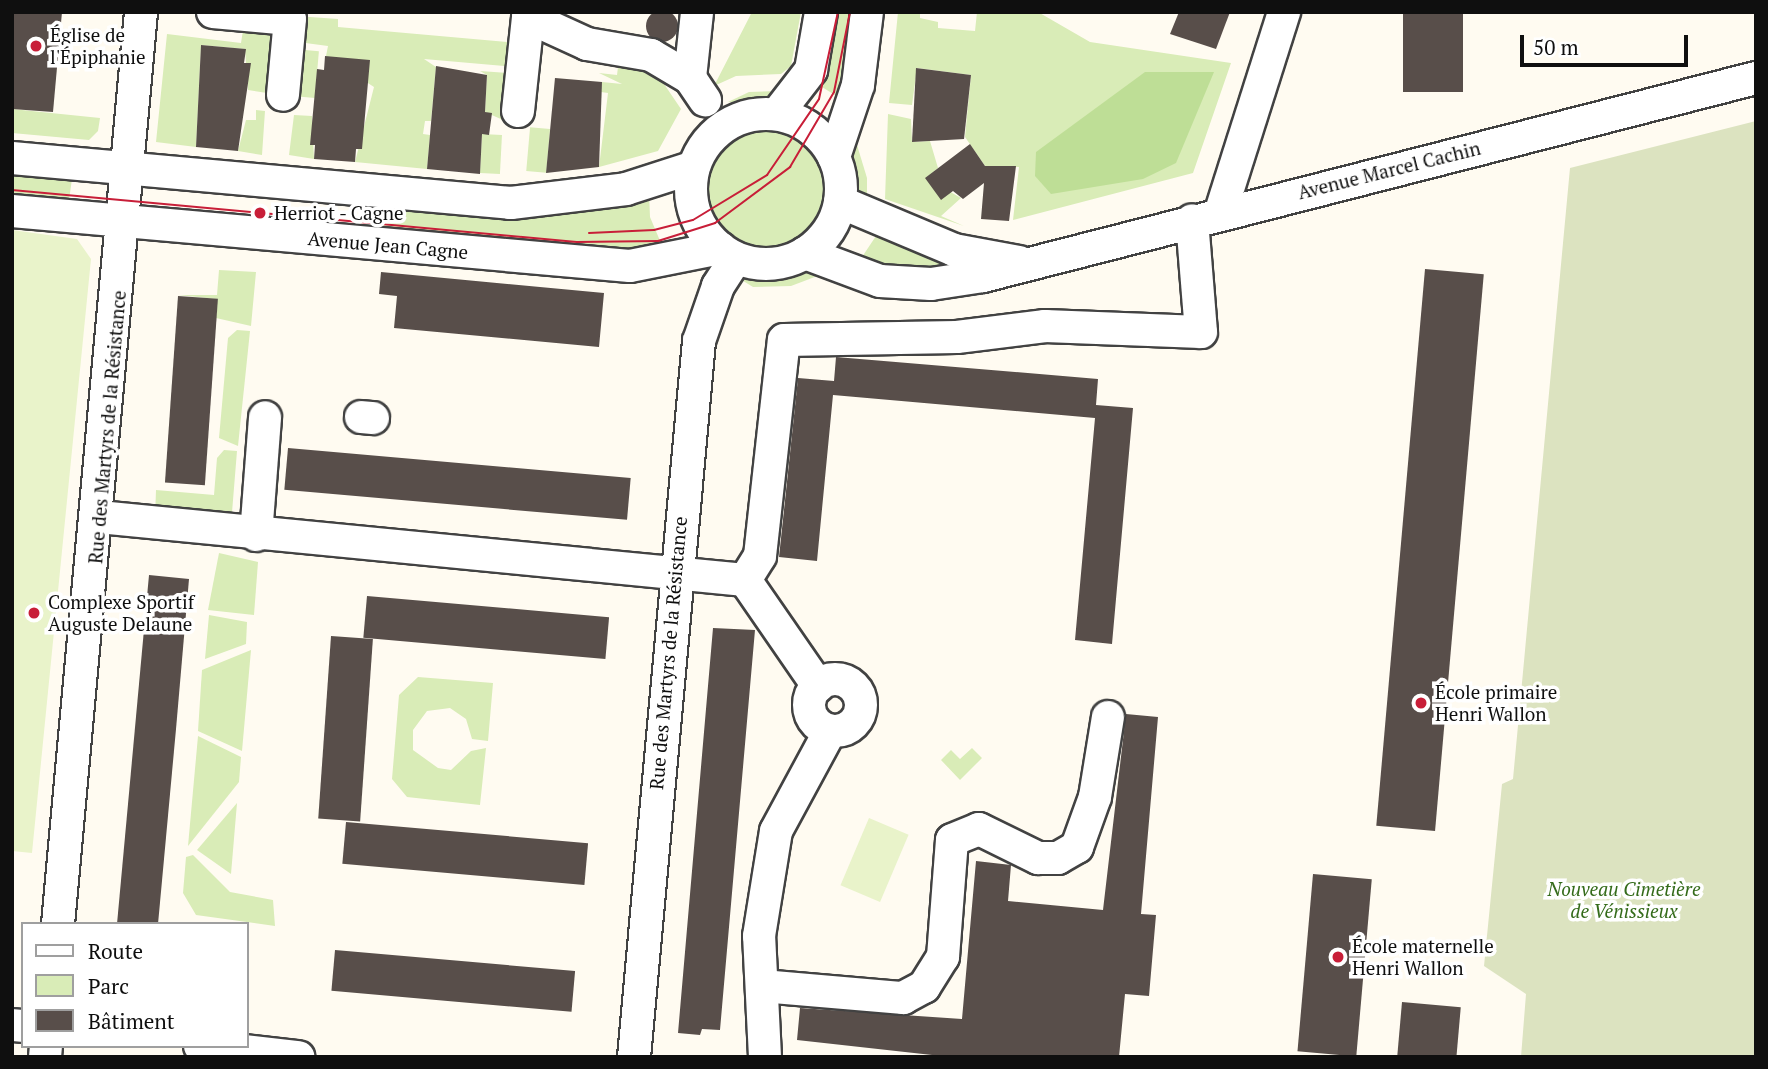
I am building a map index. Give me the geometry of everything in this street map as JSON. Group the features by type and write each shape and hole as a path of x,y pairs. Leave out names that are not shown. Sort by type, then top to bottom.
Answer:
{"street":[{"name":"Rue des Martyrs de la Résistance","path":"58,922 99,517 141,12"},
{"path":"213,12 290,19 283,95"},
{"path":"697,12 699,158 695,214 728,253 771,264 805,253 828,231 840,202 834,157 858,85 867,12"},
{"path":"778,114 811,70 821,12"},
{"path":"744,580 760,556 784,340 957,337 1045,326 1201,332 1207,216 1284,12"},
{"path":"518,111 528,17 587,44 651,55 697,89 745,118"},
{"name":"Avenue Marcel Cachin","path":"805,253 856,275 931,284 1756,78"},
{"path":"12,158 511,203 626,189 699,158 745,118 778,114 806,125 834,157"},
{"name":"Avenue Marcel Cachin","path":"840,202 954,250 1024,262"},
{"name":"Avenue Jean Cagne","path":"12,211 630,266 728,253"},
{"name":"Rue des Martyrs de la Résistance","path":"634,1057 674,573 699,341 728,253"},
{"path":"256,535 265,416"},
{"path":"99,517 256,535 744,580 818,686 811,716 830,731"},
{"path":"765,1057 759,936 776,831 830,731 853,724 861,702 848,682 818,686"},
{"path":"762,986 903,998 924,987 943,957 952,840 979,830 1038,859 1058,858 1077,847 1095,797 1108,717"},
{"path":"218,1048 298,1057"}],"green space":[{"path":"752,12 801,12 791,66 781,74 736,76 714,86"},
{"path":"828,12 858,12 846,102 814,82"},
{"path":"898,12 920,12 920,18 938,22 938,28 975,31 977,12 1038,12 1090,42 1231,63 1193,173 1013,220 1019,167 985,166 965,137 971,75 917,68 912,105 889,103"},
{"path":"296,16 338,19 338,27 518,43 515,67 424,59 436,67 431,121 425,121 423,134 430,135 427,169 355,162 374,87 326,56 328,46 298,42"},
{"path":"244,24 275,27 267,93 248,90 245,49 201,45 196,147 156,142 167,34 241,43"},
{"path":"294,49 319,51 315,98 290,96"},
{"path":"619,59 642,64 660,78 681,109 658,151 599,167 608,93 601,92 602,82 622,84 599,73 617,75"},
{"path":"480,71 508,73 503,120 485,112 487,75"},
{"path":"1145,72 1214,72 1176,163 1143,179 1051,194 1035,176 1036,152"},
{"path":"778,91 766,104 728,102 749,92"},
{"path":"12,109 100,118 98,131 89,140 12,133"},
{"path":"256,110 265,111 262,155 238,151 246,120 256,120"},
{"path":"888,114 911,119 912,142 930,141 938,168 926,178 961,198 941,216 964,226 885,199"},
{"path":"294,115 312,116 314,159 289,155"},
{"name":"Nouveau Cimetière de Vénissieux","path":"1756,121 1756,1057 1521,1057 1526,994 1484,966 1502,784 1513,779 1570,168"},
{"path":"530,127 550,129 546,173 526,171"},
{"path":"766,130 789,135 809,148 822,168 827,191 822,214 809,234 789,247 766,252 743,247 723,234 710,214 705,191 710,168 723,148 743,135"},
{"path":"482,134 502,135 500,174 480,173"},
{"path":"857,145 867,178 867,201 854,188 851,153"},
{"path":"12,167 72,179 69,200 14,195 12,203"},
{"path":"649,192 650,217 666,255 379,230 382,206"},
{"name":"Complexe Sportif Auguste Delaune","path":"12,230 77,239 91,259 32,853 12,851"},
{"path":"878,233 946,259 957,269 856,266"},
{"path":"219,270 256,272 251,326 216,318 217,299 178,295 217,295"},
{"path":"810,270 820,275 791,286 753,287 740,279"},
{"path":"237,330 250,331 238,446 219,438 228,338"},
{"path":"224,450 237,451 231,525 155,519 156,490 214,495 217,458"},
{"path":"219,553 258,562 254,615 208,610"},
{"path":"209,615 247,622 246,644 205,659"},
{"path":"251,650 242,751 198,731 202,670"},
{"path":"418,677 493,683 488,741 472,739 466,719 450,708 427,711 413,730 413,750 438,768 451,770 471,751 486,748 480,805 407,797 392,779 399,695"},
{"path":"198,736 241,757 239,782 188,846"},
{"path":"972,748 982,758 960,780 941,760 951,750 960,759"},
{"path":"237,803 231,874 197,850"},
{"path":"869,818 909,835 880,902 840,885"},
{"path":"193,855 230,892 273,900 275,926 196,915 183,893 186,857"}],"building":[{"path":"662,10 674,14 678,26 674,38 662,42 650,38 646,26 650,14"},
{"name":"Église de l'Épiphanie","path":"12,12 62,12 53,112 12,109"},
{"path":"1179,12 1230,12 1216,49 1170,34"},
{"path":"1403,12 1463,12 1463,92 1403,92"},
{"path":"201,45 246,49 244,63 251,63 238,151 196,147"},
{"path":"325,56 370,60 362,149 356,149 355,162 314,159 315,145 310,145 317,69 324,70"},
{"path":"436,66 487,75 485,112 492,113 489,135 482,134 480,174 427,169"},
{"path":"916,68 971,75 964,139 912,142"},
{"path":"555,78 602,82 599,167 546,173"},
{"path":"970,144 985,166 1016,166 1009,221 981,219 984,183 963,199 953,191 941,200 925,178"},
{"path":"1425,269 1484,274 1435,831 1376,826"},
{"path":"381,272 604,293 599,347 394,328 397,296 379,294"},
{"path":"178,296 218,299 205,485 165,483"},
{"path":"836,357 1098,379 1096,405 1133,408 1112,644 1075,640 1095,418 833,395 817,561 779,557 798,378 834,381"},
{"path":"288,448 631,478 627,520 284,490"},
{"path":"149,575 189,579 158,922 117,922"},
{"path":"367,596 609,617 605,659 363,638"},
{"path":"713,628 755,630 720,1030 702,1029 700,1035 678,1033"},
{"path":"331,636 373,639 360,821 318,819"},
{"path":"1126,714 1158,717 1141,914 1156,915 1149,996 1125,994 1119,1057 950,1057 797,1040 800,1008 962,1019 976,861 1011,865 1008,901 1103,910"},
{"path":"346,822 588,843 584,885 342,864"},
{"path":"1313,874 1372,879 1356,1056 1297,1051"},
{"path":"335,950 575,971 572,1012 331,991"},
{"path":"1402,1002 1461,1007 1456,1057 1397,1057"}],"tram line":[{"path":"589,233 654,230 693,220 767,175 819,99 838,12"},
{"path":"12,190 577,242 658,241 715,223 790,167 834,92 850,12"}],"place":[{"name":"Église de l'Épiphanie","path":"36,46"},
{"name":"Herriot - Cagne","path":"260,213"},
{"name":"Complexe Sportif Auguste Delaune","path":"34,613"},
{"name":"École primaire Henri Wallon","path":"1421,703"},
{"name":"École maternelle Henri Wallon","path":"1338,957"}]}
